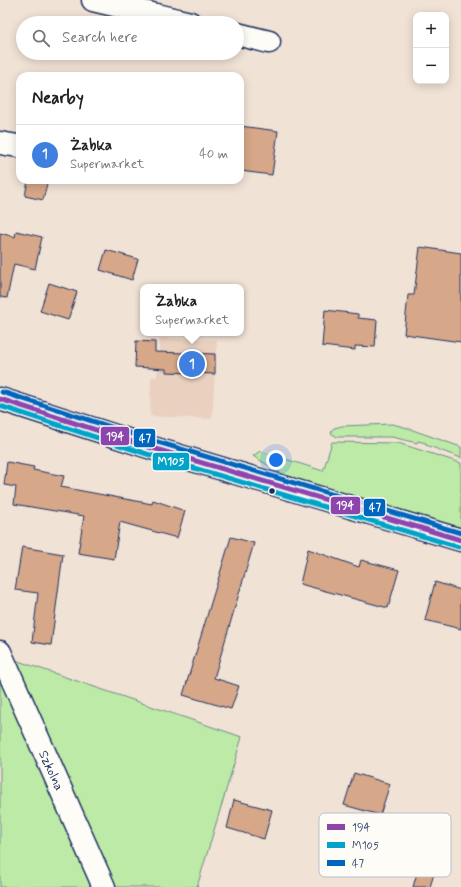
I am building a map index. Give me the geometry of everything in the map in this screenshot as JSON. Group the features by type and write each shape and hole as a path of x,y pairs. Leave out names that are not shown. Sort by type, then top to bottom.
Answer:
{"street":[{"path":"93,0 160,16"},
{"path":"244,36 269,42"},
{"path":"0,399 156,449 461,540"},
{"name":"Szkolna","path":"0,652 104,887"}],"shaded area":[{"path":"160,338 217,340 212,419 150,416 151,377 157,377"}],"green space":[{"path":"392,424 461,447 461,458 418,441 417,443 392,437 337,437 331,433 334,428 342,426"},
{"path":"332,442 398,443 461,463 461,530 282,474 253,456 260,451 323,471"},
{"path":"0,644 15,660 242,737 197,887 0,887"}],"building":[{"path":"244,127 278,131 272,175 244,172"},
{"path":"27,184 47,184 43,200 25,196"},
{"path":"16,231 42,237 35,269 14,264 7,298 0,297 0,233 15,237"},
{"path":"420,247 461,253 461,342 404,334 408,295 414,295"},
{"path":"106,250 138,259 132,280 100,270"},
{"path":"49,283 77,292 68,320 40,311"},
{"path":"325,310 358,314 358,318 377,320 375,347 355,346 355,350 322,346"},
{"path":"136,341 155,342 155,352 215,354 215,374 166,372 166,369 135,367"},
{"path":"7,462 34,467 33,470 64,476 61,487 152,504 153,500 185,511 177,538 120,522 114,559 78,553 84,516 14,504 16,487 4,485"},
{"path":"231,537 254,543 214,678 239,686 231,709 183,695"},
{"path":"22,547 63,554 51,645 32,642 38,593 15,590"},
{"path":"308,549 359,567 361,560 399,570 388,608 300,584"},
{"path":"435,582 461,590 461,629 425,620"},
{"path":"354,773 390,784 381,813 373,813 344,805"},
{"path":"234,800 272,810 264,839 227,828"},
{"path":"416,877 433,877 430,887 413,887"}],"transit line":[{"name":"47","path":"2,392 151,440 461,533"},
{"name":"194","path":"0,399 149,447 461,540"},
{"name":"M105","path":"0,406 147,454 459,547"}],"place":[{"name":"Żabka","path":"192,364"}]}
